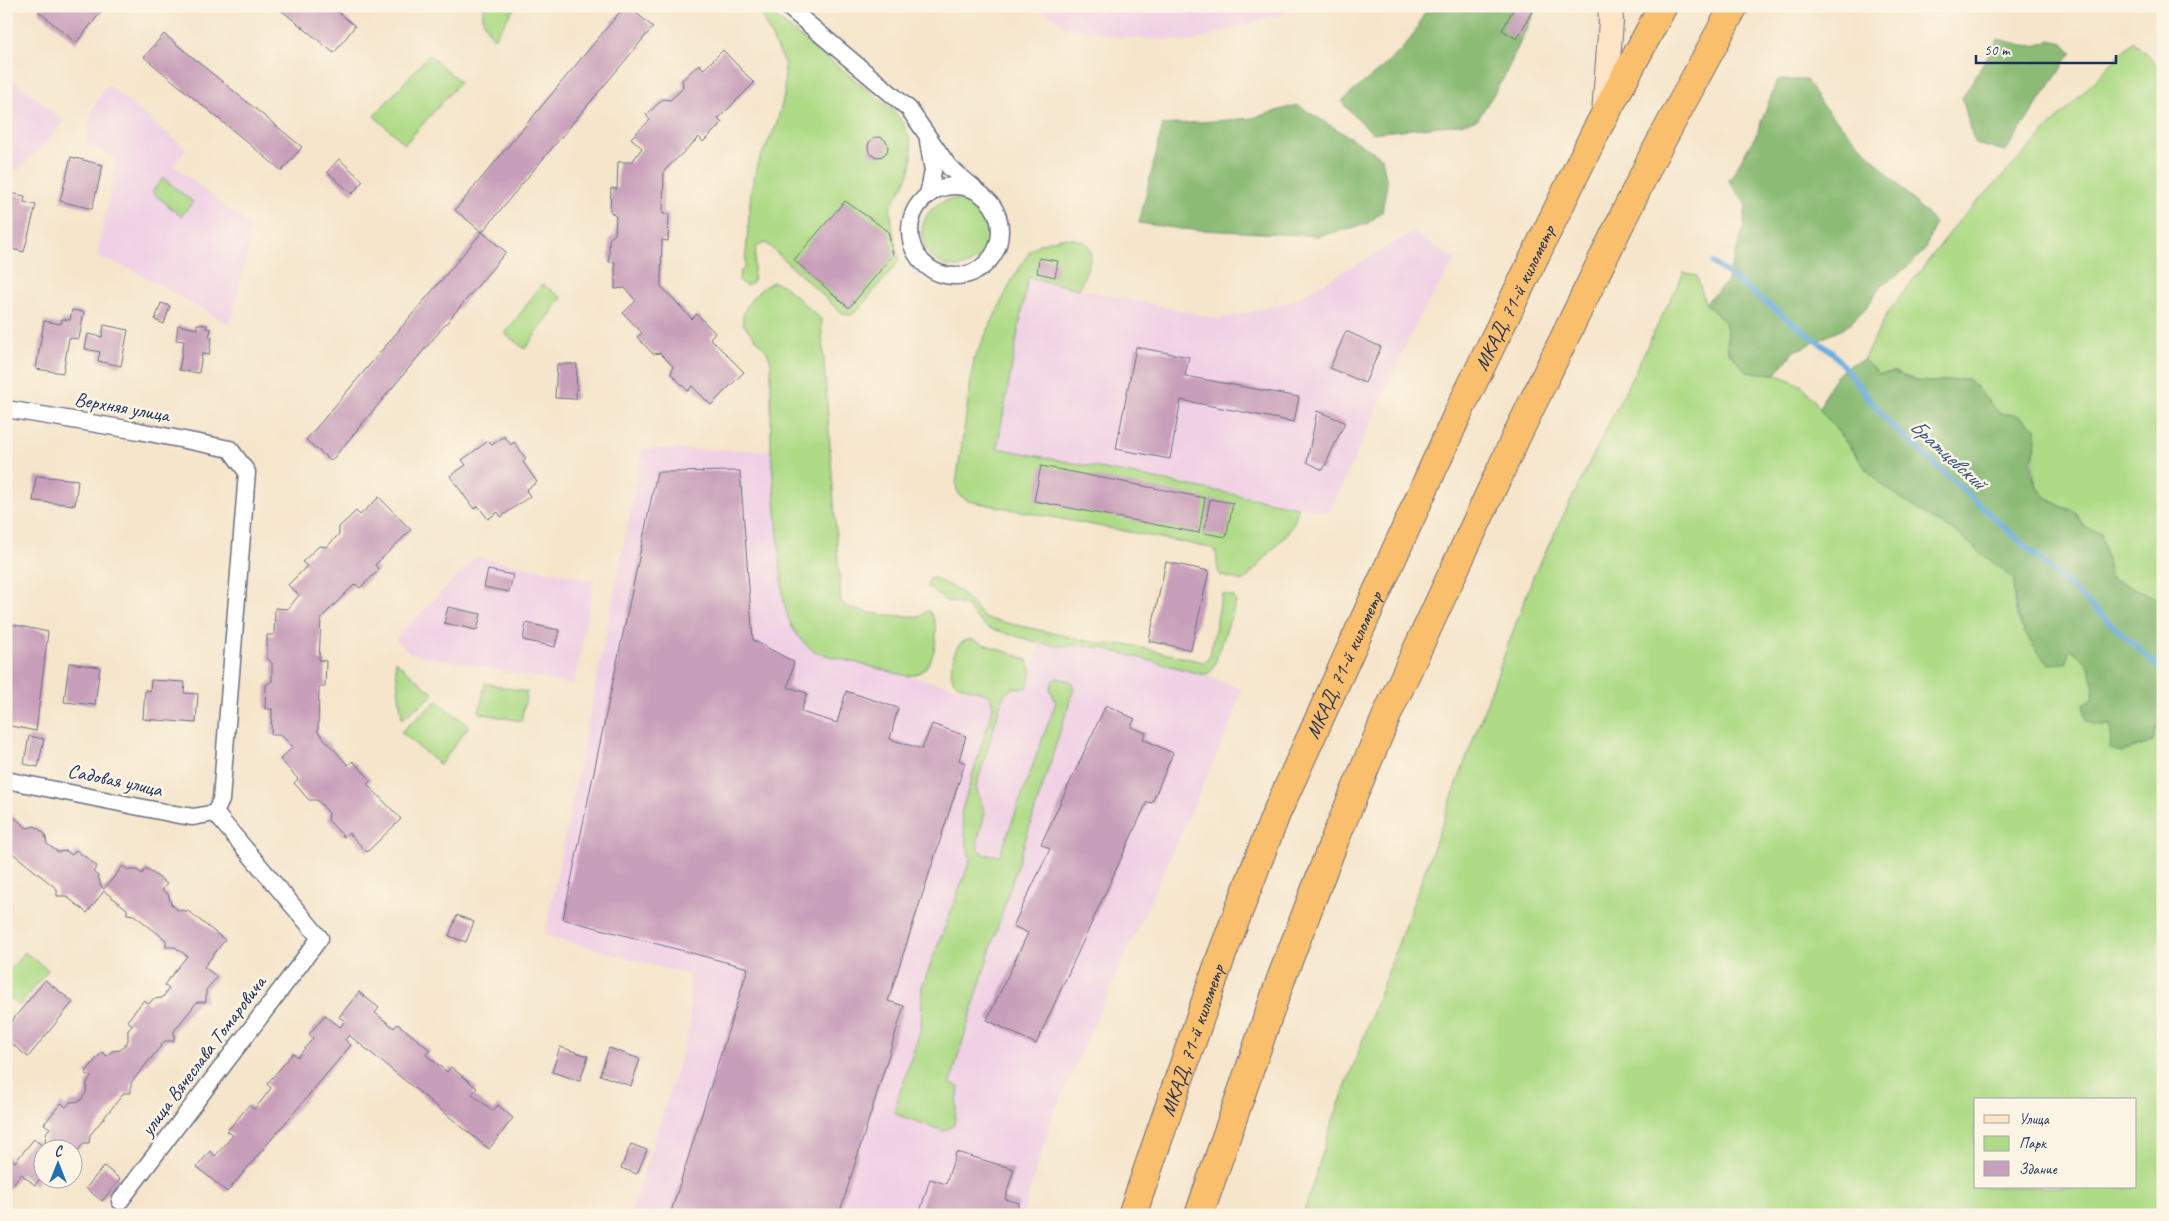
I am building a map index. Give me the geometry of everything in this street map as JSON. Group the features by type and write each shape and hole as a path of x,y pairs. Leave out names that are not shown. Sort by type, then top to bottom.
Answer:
{"highway":[{"name":"МКАД, 71-й километр","path":"1132,1215 1221,957 1276,814 1460,409 1600,124 1662,6"},
{"path":"1199,1215 1280,980 1335,839 1386,717 1517,435 1652,160 1734,6"}],"street":[{"path":"787,6 909,109 949,167 991,202 999,217 1001,235 996,252 984,266 967,275 952,276 936,273 925,265 917,255 912,244 910,229 914,211 928,195 942,187 959,186 977,191"},
{"path":"1600,124 1611,21 1610,6"},
{"path":"927,133 933,171 928,195"},
{"name":"Верхняя улица","path":"6,409 139,431 230,449 247,472 221,800 215,814"},
{"name":"Садовая улица","path":"6,780 174,814 194,817 215,814"},
{"name":"улица Вячеслава Томаровича","path":"120,1201 320,938 215,814"}],"shaded area":[{"path":"1037,6 1307,6 1192,41 1118,37 1065,26"},
{"path":"6,74 65,122 18,170 6,167"},
{"path":"107,85 186,149 173,165 253,229 230,325 131,269 97,257 117,158 85,144 92,110"},
{"path":"1413,232 1455,260 1419,317 1330,512 997,448 1028,277 1220,319 1292,301"},
{"path":"643,449 771,450 784,606 792,628 807,647 907,676 983,693 1027,688 1041,643 1057,646 1077,645 1102,648 1201,674 1241,689 1232,721 1052,1117 1023,1215 630,1215 690,1028 689,975 545,935"},
{"path":"476,557 594,580 574,685 410,653 395,639"}],"green space":[{"path":"484,6 516,6 494,38 484,24"},
{"path":"1428,6 1537,6 1504,77 1478,119 1460,124 1372,133 1341,102 1399,53 1414,34"},
{"path":"769,12 888,106 901,121 909,138 912,156 911,166 908,176 891,207 892,224 899,261 858,310 851,315 842,313 766,243 756,246 753,282 746,286 739,281 740,272 745,267 751,191 755,174 760,158 776,126 784,96 785,65 762,17","holes":["888,231 893,255 849,308 795,260"]},
{"path":"1998,39 2031,46 2050,40 2063,43 2072,52 2006,151 1975,144 1962,98"},
{"path":"2133,41 2163,71 2163,602 2111,579 2101,533 2083,526 2075,511 2052,502 2044,495 2035,480 2033,470 2036,445 2015,415 2000,414 1968,379 1933,382 1917,381 1894,372 1879,374 1863,360 1889,311 1959,221"},
{"path":"429,55 460,82 405,144 374,116"},
{"path":"1777,80 1806,80 1821,104 1935,223 1925,250 1905,269 1881,286 1865,309 1845,328 1793,352 1776,374 1747,372 1728,351 1726,323 1705,303 1726,283 1743,231 1746,204 1729,181 1757,133"},
{"path":"1297,105 1382,157 1387,184 1382,212 1367,224 1319,236 1182,229 1139,223 1163,125 1253,118"},
{"path":"163,178 193,202 181,216 152,192"},
{"path":"949,199 963,199 975,204 985,214 990,226 990,240 985,252 975,262 963,267 949,267 937,262 927,252 922,240 922,226 927,214 937,204"},
{"path":"1060,238 1074,239 1089,246 1090,260 1079,289 1028,277 997,448 1298,507 1295,520 1286,535 1244,581 1221,576 1218,571 1216,552 1212,548 968,501 959,495 956,485 974,359 1012,280 1030,251 1039,244"},
{"path":"1684,272 1697,276 1705,303 1726,323 1728,351 1747,372 1776,374 1803,386 1867,470 1932,519 1954,531 2014,579 2017,615 2026,635 2049,664 2070,648 2087,662 2094,682 2093,699 2111,725 2122,752 2153,742 2156,729 2163,732 2163,1215 1303,1215 1330,1129 1533,577"},
{"path":"773,282 783,285 821,319 841,603 868,613 890,615 920,617 928,610 935,623 935,647 925,668 914,674 907,676 818,653 803,642 789,621 783,594 771,450 771,361 766,350 743,324 747,305 762,289"},
{"path":"542,284 562,298 525,349 505,334"},
{"path":"1863,360 1879,374 1894,372 1916,381 1933,382 1968,379 2000,414 2015,414 2036,428 2035,450 2031,459 2032,473 2034,481 2044,495 2059,505 2075,511 2083,526 2101,533 2111,579 2163,602 2163,732 2156,729 2153,742 2122,752 2110,749 2111,725 2102,726 2087,722 2083,705 2093,698 2093,682 2087,664 2070,648 2067,663 2049,664 2033,645 2021,625 2015,604 2014,579 1954,531 1932,519 1883,486 1867,470 1820,410 1826,393 1834,379 1847,367"},
{"path":"934,578 960,591 984,618 1102,644 1130,645 1203,662 1210,656 1222,594 1234,597 1236,602 1213,669 1208,674 1201,674 1102,648 1077,645 1057,646 988,628 967,607 946,601 927,587 929,579"},
{"path":"970,639 1026,659 1032,670 1027,688 1012,688 1003,696 976,787 985,813 977,842 978,849 985,855 1000,855 1056,702 1050,689 1053,680 1058,678 1071,681 1074,688 950,1083 959,1087 954,1125 944,1131 898,1115 894,1111 921,1028 922,987 970,861 961,813 993,708 991,697 960,685 955,682 952,676 951,668 956,649 961,643"},
{"path":"395,661 434,694 402,719"},
{"path":"485,683 527,692 521,721 479,713"},
{"path":"437,701 469,726 440,765 401,732"},
{"path":"25,952 48,970 19,1006 6,996 6,975"}],"building":[{"path":"42,6 106,6 76,43 38,11"},
{"path":"276,6 331,6 355,26 334,53"},
{"path":"625,6 628,6 653,27 482,232 455,210"},
{"path":"1515,6 1535,6 1517,39 1502,30"},
{"path":"164,34 302,147 282,171 144,57"},
{"path":"723,50 754,83 718,119 722,123 703,142 699,137 664,171 663,214 669,214 668,241 662,240 661,286 692,319 697,314 715,333 710,338 744,372 711,405 692,386 688,391 671,374 673,366 660,353 653,354 637,337 642,333 623,313 636,301 625,288 615,289 615,262 609,262 609,239 615,234 616,217 610,211 611,188 617,189 618,162 632,162 642,148 631,138 650,120 646,115 663,99 670,100 683,88 682,80 699,64 704,69"},
{"path":"878,137 885,140 888,147 885,154 878,157 871,154 868,147 871,140"},
{"path":"71,157 103,165 92,209 60,201"},
{"path":"339,159 363,181 352,194 327,172"},
{"path":"9,193 25,196 24,202 36,205 24,252 6,248 6,197 8,197"},
{"path":"845,201 888,231 893,255 849,308 794,260"},
{"path":"482,232 506,252 331,461 306,440"},
{"path":"1039,258 1058,261 1055,277 1037,273"},
{"path":"161,303 170,306 164,324 155,320"},
{"path":"72,310 84,312 79,339 69,338 63,373 36,369 44,321 61,324 62,319 70,320"},
{"path":"197,324 207,325 206,328 211,329 209,337 212,337 209,355 202,354 199,373 179,370 184,341 176,340 178,325 197,329"},
{"path":"104,325 128,330 121,366 98,361 100,352 85,349 88,334 102,337"},
{"path":"1346,331 1381,347 1365,383 1330,368"},
{"path":"1136,347 1189,357 1185,376 1299,397 1294,422 1181,400 1170,459 1116,449"},
{"path":"557,364 577,364 576,399 555,398"},
{"path":"1317,411 1345,422 1323,470 1307,462"},
{"path":"504,436 511,445 514,442 526,459 523,462 537,482 526,490 530,496 501,517 498,512 488,519 478,506 474,509 450,476 466,465 462,460 488,441 492,445"},
{"path":"1041,466 1205,498 1199,533 1034,501"},
{"path":"740,471 753,640 794,662 788,687 807,693 801,712 837,723 846,691 898,708 890,739 922,749 932,724 966,736 959,760 965,763 888,1001 904,1006 839,1215 670,1215 748,968 563,919 657,472"},
{"path":"36,476 78,480 75,505 33,501"},
{"path":"379,497 411,530 375,565 379,570 360,588 355,584 321,618 319,660 326,661 325,687 319,687 318,732 348,765 353,761 371,780 367,784 401,819 367,852 349,833 344,837 328,820 329,813 317,800 309,800 294,783 298,779 280,759 293,747 281,735 271,735 272,709 265,709 266,685 272,681 272,663 267,658 267,635 274,635 275,608 288,609 299,595 288,585 307,566 302,562 319,546 327,547 339,534 339,527 356,511 360,515"},
{"path":"1210,499 1233,503 1226,537 1204,533"},
{"path":"1166,562 1209,571 1191,650 1149,641"},
{"path":"488,570 513,575 509,592 484,587"},
{"path":"448,607 481,614 477,630 444,623"},
{"path":"6,623 48,632 36,731 6,725"},
{"path":"526,623 559,630 555,647 523,640"},
{"path":"69,663 100,667 95,705 64,702"},
{"path":"151,680 185,682 184,693 198,694 196,723 143,719 145,690 150,691"},
{"path":"1106,705 1135,719 1131,727 1146,733 1143,739 1173,753 1152,803 1147,802 1036,1044 987,1020 1028,933 1013,926 1050,849 1041,844"},
{"path":"29,736 44,739 38,767 24,764"},
{"path":"8,812 27,828 35,826 45,834 47,844 58,852 66,851 72,855 76,850 97,866 93,872 98,876 104,889 123,866 128,870 137,870 142,874 146,868 167,884 162,890 168,894 171,904 178,910 188,911 225,940 204,967 217,977 206,990 206,1002 197,1002 174,1031 174,1041 165,1041 131,1083 131,1093 124,1093 90,1135 89,1143 84,1143 82,1145 82,1138 46,1138 46,1133 50,1128 44,1124 61,1103 66,1107 70,1102 80,1101 86,1093 87,1082 91,1077 85,1073 102,1052 107,1056 112,1051 121,1050 128,1041 128,1030 133,1025 127,1021 144,1000 149,1004 153,999 162,998 169,989 164,985 187,956 175,947 166,947 166,940 134,915 127,914 127,909 104,891 87,913 66,896 57,896 57,889 10,851 6,856"},
{"path":"457,915 474,922 466,942 449,936"},
{"path":"45,980 73,1002 28,1057 6,1039 6,1028"},
{"path":"359,992 379,1008 375,1013 394,1028 398,1024 430,1050 426,1055 447,1072 451,1067 477,1088 472,1094 493,1111 498,1105 513,1118 489,1149 349,1035 345,1040 351,1045 227,1192 197,1167 210,1151 215,1156 224,1146 233,1135 227,1131 249,1105 254,1109 263,1099 271,1088 267,1084 293,1053 298,1057 313,1038 309,1034 325,1015 340,1027 345,1021 339,1017"},
{"path":"560,1047 588,1056 580,1081 552,1072"},
{"path":"609,1048 640,1059 631,1086 600,1075"},
{"path":"32,1141 32,1183 21,1174 10,1188 6,1185 6,1155 15,1162"},
{"path":"631,1144 647,1150 637,1174 621,1168"},
{"path":"956,1152 1014,1169 1005,1199 1019,1203 1015,1215 919,1215 930,1179 946,1184"},
{"path":"104,1166 120,1179 102,1201 86,1188"}],"waterway":[{"name":"Братцевский","path":"1713,263 1833,353 1887,421 2163,671"}]}
